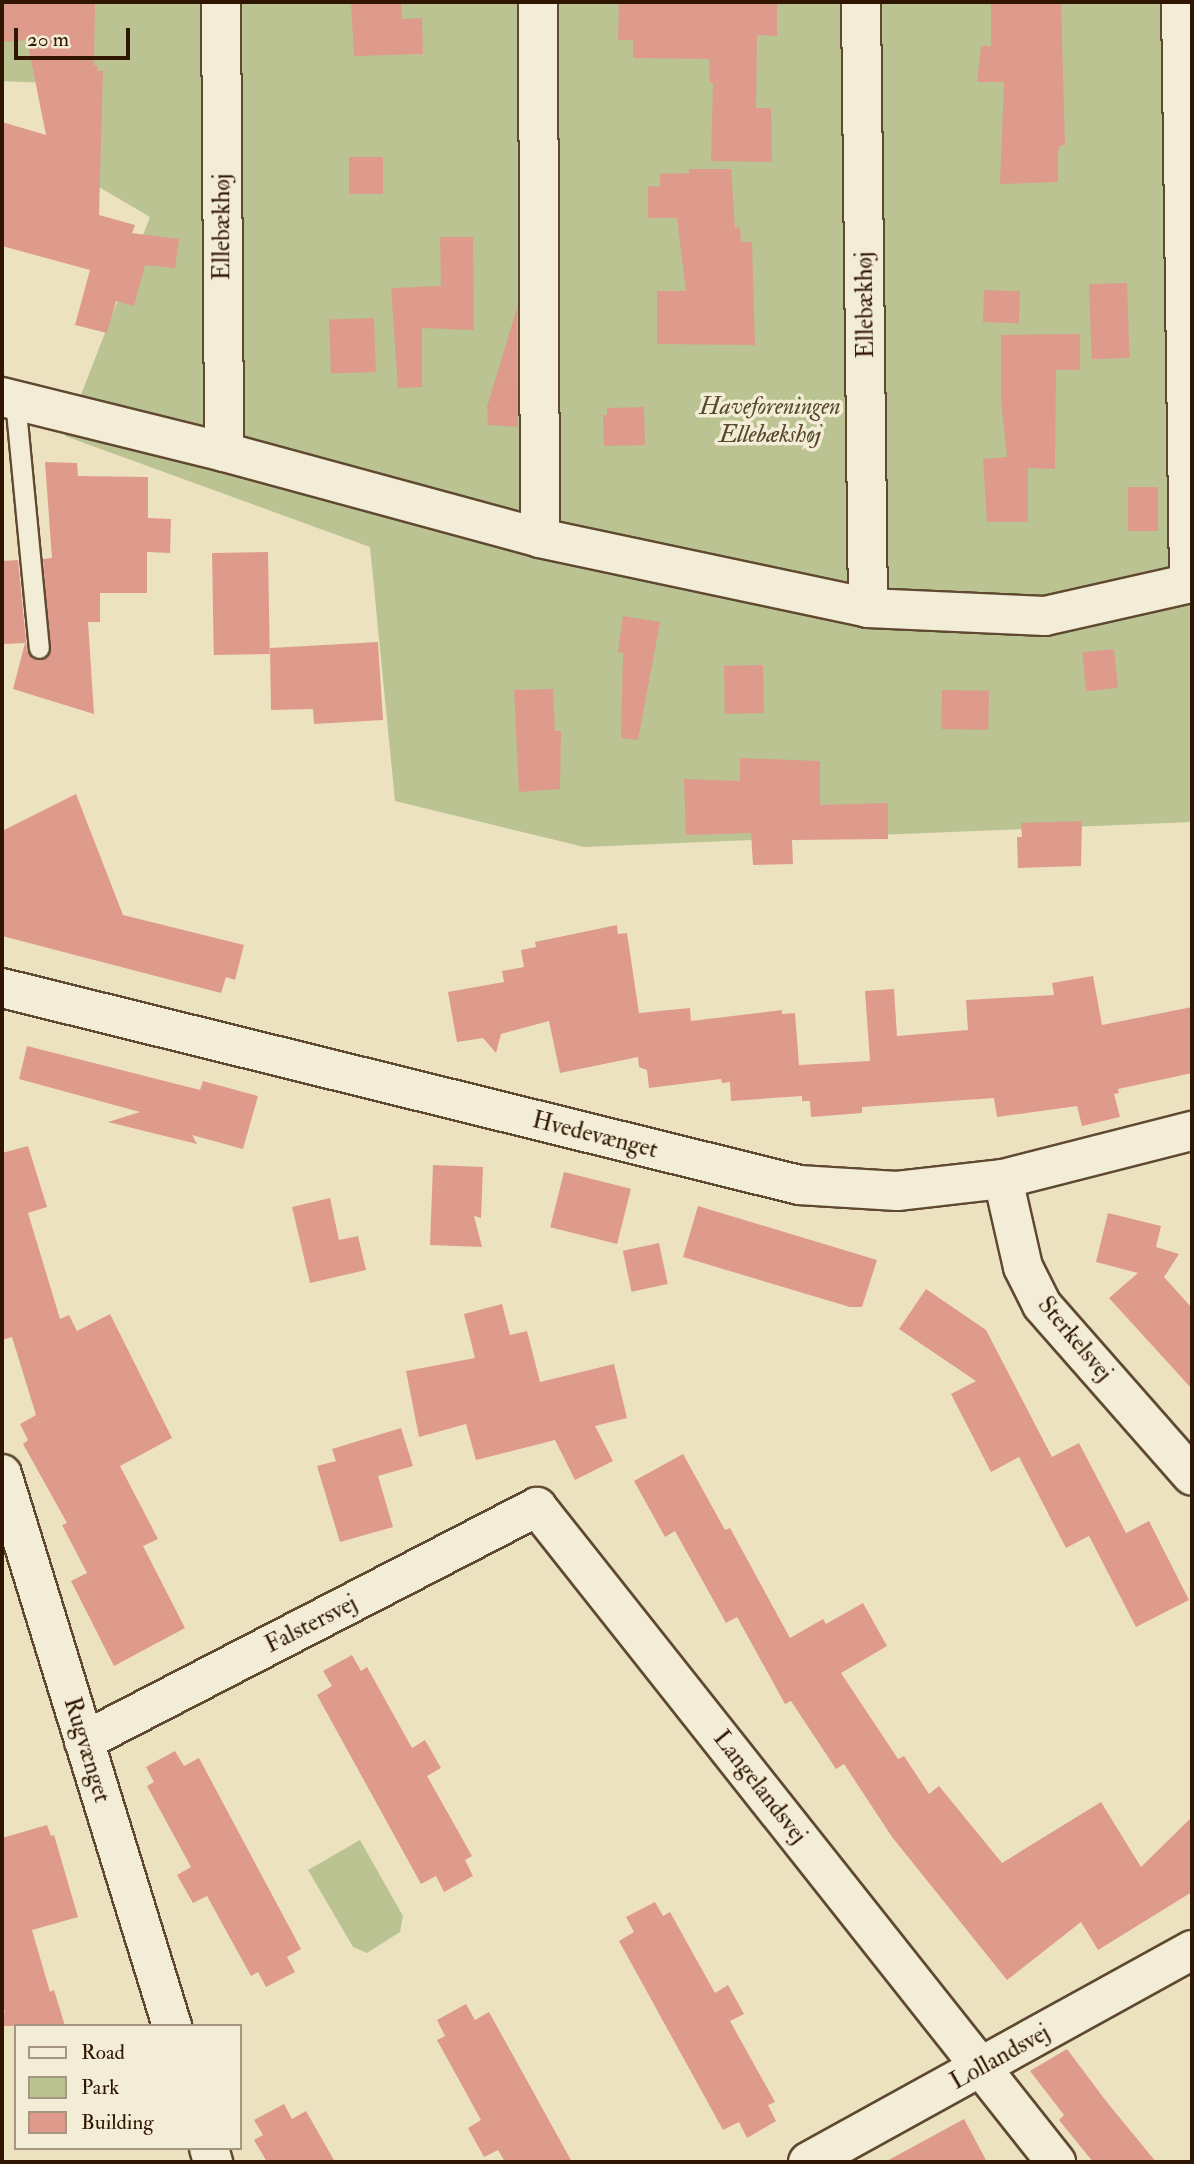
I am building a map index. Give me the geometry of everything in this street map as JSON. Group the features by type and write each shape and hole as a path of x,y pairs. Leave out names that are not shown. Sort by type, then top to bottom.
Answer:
{"street":[{"name":"Ellebækhøj","path":"221,2 224,452"},
{"path":"538,2 540,538"},
{"name":"Ellebækhøj","path":"861,2 868,608"},
{"path":"8,399 224,452 540,538 868,608 1045,616 1190,583 1181,2"},
{"name":"Hvedevænget","path":"2,988 799,1185 897,1191 1003,1179 1192,1131"},
{"name":"Sterkelsvej","path":"1003,1179 1023,1267 1042,1304 1192,1476"},
{"name":"Rugvænget","path":"2,1474 171,2024"},
{"name":"Falstersvej","path":"84,1741 537,1507"},
{"name":"Langelandsvej","path":"537,1507 1056,2162"},
{"name":"Lollandsvej","path":"807,2162 1192,1950"}],"lane":[{"path":"8,399 39,648"}],"green space":[{"name":"Haveforeningen Ellebækshøj","path":"2,2 1192,2 1192,822 584,847 395,801 370,547 65,436 150,217 87,180 71,84 2,81"},
{"path":"360,1840 403,1916 400,1932 367,1953 353,1947 308,1870"}],"building":[{"path":"2,2 95,2 94,65 98,66 97,71 103,71 99,215 135,225 132,233 179,239 175,268 145,265 134,306 116,301 107,333 75,325 90,270 2,246 2,122 46,135 27,40 2,42"},
{"path":"351,2 401,2 402,19 422,18 423,54 354,56"},
{"path":"619,2 777,2 777,36 757,35 756,108 771,108 772,162 711,161 713,83 710,83 709,59 633,58 633,40 618,40"},
{"path":"991,2 1061,2 1065,145 1060,145 1058,152 1058,182 1000,184 1004,82 977,82 981,46 991,46"},
{"path":"349,157 383,157 383,194 349,194"},
{"path":"689,169 731,169 735,228 740,227 741,242 752,242 755,345 657,344 657,291 686,291 677,218 648,218 648,186 660,187 660,174 689,173"},
{"path":"440,237 473,237 474,330 422,328 422,387 398,388 391,288 441,286"},
{"path":"1127,283 1130,358 1092,359 1089,284"},
{"path":"984,290 1020,291 1019,323 983,322"},
{"path":"517,308 518,427 488,425 487,407"},
{"path":"374,318 376,372 331,374 329,320"},
{"path":"1080,334 1080,370 1056,370 1055,469 1028,468 1028,522 987,522 983,459 1007,457 1001,400 1001,335"},
{"path":"644,407 645,445 604,446 603,415 607,415 607,408"},
{"path":"45,462 77,463 78,476 148,477 148,518 171,519 170,553 147,552 147,593 100,593 100,622 88,622 94,714 13,689 25,643 2,644 2,561 18,560 27,650 33,659 39,660 50,652 43,559 52,558"},
{"path":"1128,487 1158,487 1158,531 1128,531"},
{"path":"268,552 270,654 214,655 212,553"},
{"path":"623,616 660,622 638,740 621,738 623,653 618,652"},
{"path":"378,642 383,720 314,724 313,709 271,710 270,648"},
{"path":"1114,649 1118,688 1086,691 1082,652"},
{"path":"763,665 764,713 725,714 724,666"},
{"path":"553,689 555,731 561,731 560,789 519,792 514,690"},
{"path":"942,690 989,691 988,730 941,729"},
{"path":"740,758 820,761 820,805 888,803 888,839 792,840 793,864 753,865 751,833 686,835 684,779 740,781"},
{"path":"76,794 123,915 244,945 235,980 226,977 221,993 2,936 2,831"},
{"path":"1082,821 1081,866 1018,868 1017,837 1022,837 1021,823"},
{"path":"617,925 618,934 627,933 639,1013 690,1008 691,1021 782,1010 782,1014 795,1013 799,1065 870,1061 865,991 894,989 897,1036 968,1030 966,1000 1054,995 1052,983 1093,976 1102,1025 1192,1007 1192,1073 1118,1089 1119,1093 1114,1094 1120,1117 1082,1126 1077,1106 997,1117 994,1098 862,1107 862,1113 811,1117 810,1101 802,1101 802,1096 731,1101 730,1082 722,1083 721,1079 649,1088 647,1070 639,1067 638,1057 560,1073 549,1021 501,1034 496,1053 483,1038 457,1042 448,992 504,982 502,971 524,967 521,950 536,947 535,942"},
{"path":"27,1046 200,1090 203,1081 258,1096 243,1149 192,1135 197,1144 108,1122 140,1112 19,1079"},
{"path":"28,1146 47,1207 28,1213 60,1319 69,1315 77,1331 110,1314 172,1438 120,1466 158,1539 143,1546 185,1628 114,1666 71,1581 87,1573 62,1525 67,1523 23,1444 28,1440 20,1424 36,1415 12,1337 2,1340 2,1153"},
{"path":"433,1165 483,1167 481,1218 474,1216 482,1247 430,1245"},
{"path":"564,1172 631,1189 617,1244 550,1227"},
{"path":"330,1198 339,1240 358,1236 366,1270 310,1283 292,1207"},
{"path":"698,1206 877,1260 862,1307 850,1307 683,1257"},
{"path":"1108,1213 1161,1226 1156,1247 1179,1254 1164,1277 1192,1308 1192,1389 1109,1298 1138,1273 1096,1262"},
{"path":"659,1243 668,1284 632,1292 623,1251"},
{"path":"926,1289 986,1330 1052,1457 1079,1443 1126,1533 1149,1521 1189,1600 1136,1627 1089,1536 1066,1548 1019,1457 991,1472 951,1394 976,1381 899,1329"},
{"path":"502,1304 510,1335 527,1331 540,1382 614,1364 627,1418 595,1426 613,1461 575,1480 555,1440 476,1460 466,1424 419,1437 406,1371 475,1358 464,1314"},
{"path":"401,1428 413,1466 378,1476 393,1527 340,1542 317,1466 336,1461 332,1449"},
{"path":"683,1454 725,1530 730,1528 790,1638 823,1619 826,1624 863,1603 887,1646 841,1673 898,1759 904,1756 929,1794 939,1786 1002,1863 1101,1802 1141,1867 1192,1817 1192,1892 1098,1950 1081,1922 1007,1980 892,1837 844,1764 836,1769 791,1701 785,1704 737,1617 726,1623 675,1531 665,1537 634,1481"},
{"path":"352,1655 361,1671 367,1667 412,1748 425,1740 441,1768 427,1776 472,1856 465,1860 473,1876 444,1892 436,1876 421,1884 317,1695 332,1686 323,1671"},
{"path":"175,1751 184,1766 199,1758 301,1949 287,1957 295,1972 266,1987 258,1972 251,1976 207,1896 193,1903 177,1875 191,1867 147,1786 154,1782 146,1767"},
{"path":"47,1825 51,1836 54,1835 78,1917 32,1930 50,1992 54,1990 64,2024 2,2026 2,2014 5,2012 2,2003 2,1838"},
{"path":"655,1902 663,1916 670,1912 715,1993 728,1985 744,2014 730,2021 775,2102 768,2105 776,2121 747,2138 739,2122 723,2130 619,1941 634,1932 626,1917"},
{"path":"466,2004 475,2020 489,2012 572,2162 505,2162 498,2150 484,2157 468,2128 481,2120 437,2040 445,2036 437,2020"},
{"path":"1067,2049 1156,2162 1093,2162 1059,2120 1064,2115 1030,2071"},
{"path":"284,2104 292,2119 306,2111 335,2162 267,2162 254,2140 263,2135 254,2120"},
{"path":"964,2119 987,2162 885,2162"}]}
